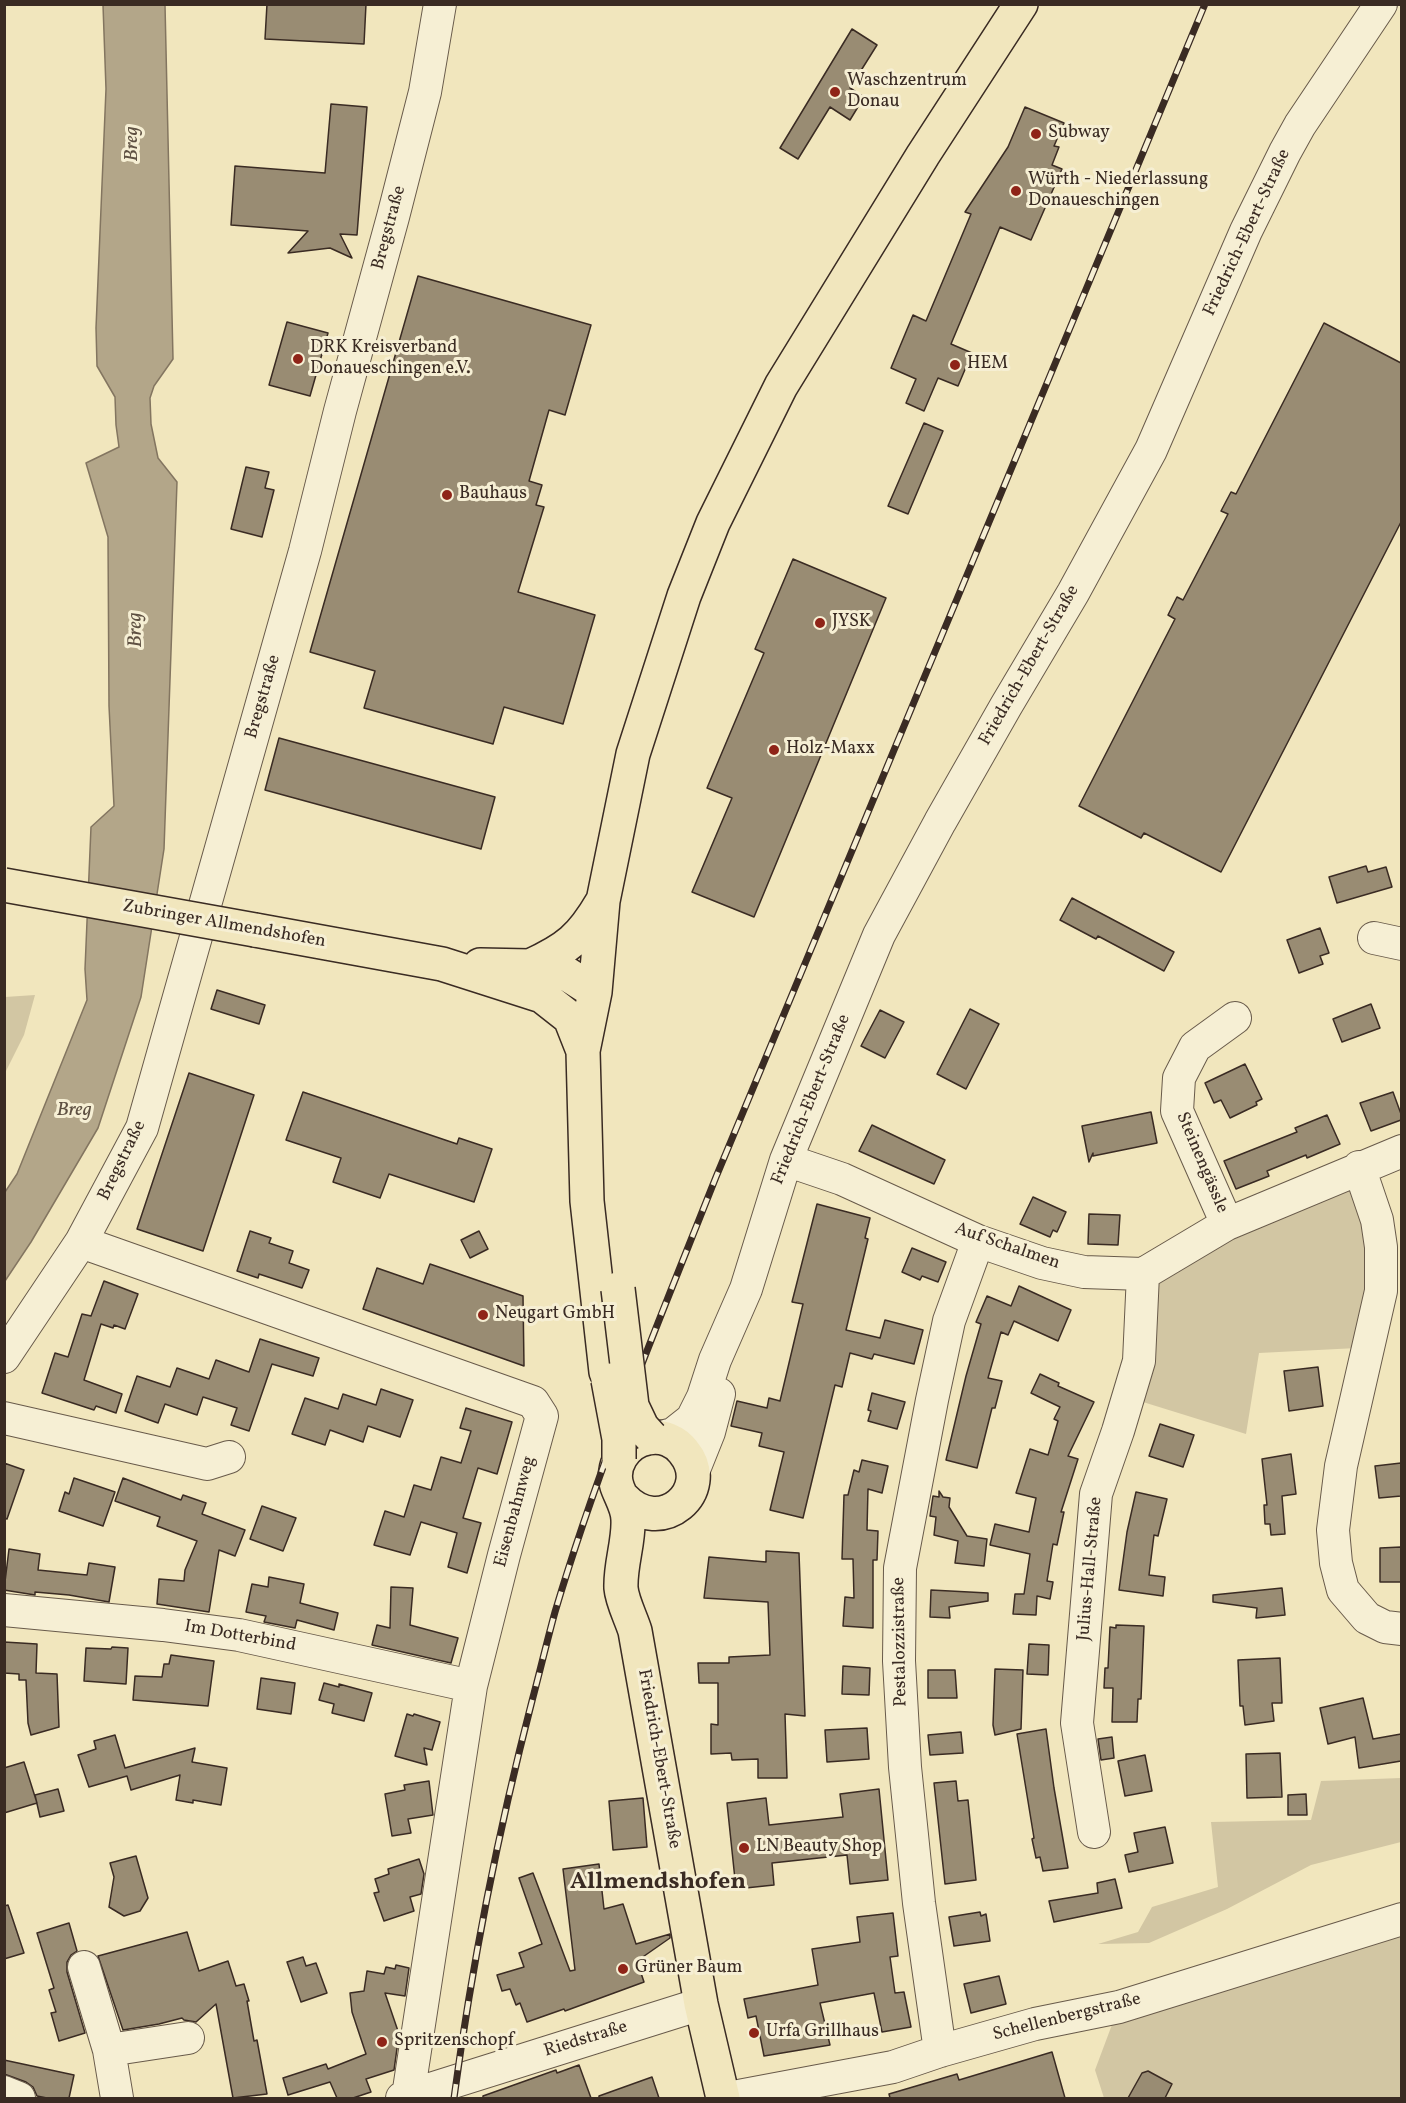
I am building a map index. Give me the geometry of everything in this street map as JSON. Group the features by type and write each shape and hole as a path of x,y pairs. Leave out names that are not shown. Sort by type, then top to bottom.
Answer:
{"main road":[{"path":"619,1459 619,1439 606,1372 587,1201 583,1051 596,992 603,901 633,754 684,596 713,523 781,386 923,155 1021,4"},
{"name":"Zubringer Allmendshofen","path":"4,885 442,964"},
{"path":"530,966 574,942 590,923 603,901"},
{"path":"442,964 530,966 567,974 596,992"},
{"path":"442,964 542,996 570,1018 583,1051"},
{"path":"596,992 600,1030 606,1166 632,1406 642,1427 656,1437 679,1446 686,1453 693,1472"},
{"name":"Friedrich-Ebert-Straße","path":"656,1437 632,1444 619,1459 616,1479 626,1501 628,1519 621,1589 635,1631 701,2004 723,2098"},
{"name":"Friedrich-Ebert-Straße","path":"635,1631 649,1539 654,1527 684,1500 689,1492 693,1472"},
{"path":"626,1501 638,1511 648,1514 668,1512"}],"street":[{"name":"Bregstraße","path":"4,1357 81,1242 142,1128 305,551 425,92 440,4"},
{"name":"Friedrich-Ebert-Straße","path":"656,1437 673,1434 692,1419 703,1397 746,1289 786,1160 879,936 945,812 1073,593 1151,450 1246,231 1285,152 1300,125 1375,12"},
{"name":"Steinengässle","path":"1227,1224 1177,1111 1179,1078 1195,1047 1235,1018"},
{"path":"1143,1274 1227,1224 1401,1151"},
{"name":"Auf Schalmen","path":"786,1160 842,1179 978,1241 1042,1263 1084,1272 1143,1274"},
{"path":"1359,1167 1377,1220 1381,1247 1381,1291 1341,1466 1333,1530 1336,1563 1343,1590 1367,1618 1386,1627 1401,1629"},
{"name":"Pestalozzistraße","path":"940,2051 905,1767 900,1661 900,1568 949,1321 978,1241"},
{"name":"Eisenbahnweg","path":"81,1242 533,1402 542,1416 471,1686 405,2097"},
{"name":"Julius-Hall-Straße","path":"1094,1832 1077,1724 1096,1494 1139,1361 1143,1274"},
{"name":"Friedrich-Ebert-Straße","path":"693,1472 709,1432 726,1366 728,1331"},
{"path":"4,1418 207,1464 229,1457"},
{"name":"Im Dotterbind","path":"4,1610 163,1625 239,1635 471,1686"},
{"name":"Schellenbergstraße","path":"728,2098 893,2067 1035,2024 1119,2007 1401,1919"},
{"path":"84,1967 109,2050 117,2098"},
{"name":"Riedstraße","path":"405,2097 478,2086 701,2004"},
{"path":"109,2050 188,2038"},
{"path":"4,2092 19,2098"}],"shaded area":[{"path":"35,995 24,1035 5,1073 5,997"},
{"path":"1351,1179 1371,1252 1357,1348 1259,1353 1246,1434 1143,1402 1153,1277"},
{"path":"1401,1778 1401,1842 1311,1865 1227,1909 1149,1943 1098,1944 1138,1932 1152,1907 1218,1887 1211,1822 1311,1820 1321,1781"},
{"path":"1401,1924 1401,2098 1104,2098 1095,2070 1116,2014"}],"water":[{"name":"Breg","path":"103,5 165,5 173,359 154,386 150,398 151,424 158,458 177,482 164,849 141,997 98,1128 31,1242 5,1281 5,1192 17,1174 87,1000 85,969 91,827 114,806 109,706 108,537 86,463 119,447 115,397 97,366 96,328 106,89"}],"building":[{"path":"267,4 366,4 364,44 265,39"},
{"name":"Waschzentrum Donau","path":"852,29 877,45 850,88 864,97 850,120 830,107 798,159 780,148"},
{"path":"331,104 367,107 357,235 340,234 352,258 330,248 288,253 308,231 231,225 235,166 325,173"},
{"path":"1025,107 1064,123 1054,146 1059,147 1052,165 1062,169 1031,240 1000,227 951,344 972,353 958,386 938,378 924,411 906,403 916,379 891,368 913,315 926,321 971,214 965,212 1008,147"},
{"name":"Bauhaus","path":"418,276 591,325 565,415 549,410 529,481 542,485 536,505 544,507 518,592 595,615 563,724 504,707 493,744 364,708 375,671 310,652"},
{"name":"DRK Kreisverband Donaueschingen e.V.","path":"287,322 328,333 310,396 269,385"},
{"path":"1324,323 1401,363 1401,522 1221,872 1144,833 1141,838 1079,806 1175,619 1168,615 1177,597 1183,600 1228,514 1221,511 1231,492 1236,494"},
{"path":"924,423 943,431 908,514 888,506"},
{"path":"246,467 269,472 265,488 274,490 262,537 231,529"},
{"path":"793,559 886,598 754,917 692,892 732,798 707,788 764,653 755,649"},
{"path":"279,738 495,797 481,849 265,790"},
{"path":"1366,866 1368,872 1386,867 1392,887 1337,903 1329,877"},
{"path":"1072,898 1174,952 1164,971 1098,936 1096,939 1060,920"},
{"path":"1320,928 1329,953 1320,956 1323,964 1299,973 1287,940"},
{"path":"217,990 265,1005 259,1024 211,1009"},
{"path":"1371,1004 1380,1028 1342,1042 1333,1019"},
{"path":"970,1009 999,1024 966,1089 937,1074"},
{"path":"880,1010 904,1022 885,1058 861,1046"},
{"path":"1245,1064 1262,1099 1256,1102 1257,1105 1230,1118 1221,1100 1214,1103 1205,1083"},
{"path":"189,1073 254,1095 203,1251 137,1229"},
{"path":"303,1092 457,1144 459,1138 492,1149 474,1202 389,1174 380,1198 333,1182 341,1158 286,1140"},
{"path":"1393,1092 1401,1120 1371,1131 1360,1103"},
{"path":"1151,1112 1157,1143 1093,1156 1093,1153 1089,1162 1082,1126"},
{"path":"1327,1115 1340,1144 1267,1171 1269,1176 1236,1189 1224,1161 1297,1132 1295,1128"},
{"path":"872,1125 945,1160 934,1184 859,1151"},
{"path":"1033,1197 1066,1212 1057,1232 1053,1230 1050,1237 1020,1224"},
{"path":"817,1204 870,1218 865,1238 868,1239 846,1330 880,1338 885,1320 923,1330 914,1364 874,1354 872,1359 850,1353 842,1387 835,1385 803,1518 770,1510 784,1452 759,1446 762,1433 731,1426 737,1401 767,1408 769,1398 780,1401 803,1304 792,1302"},
{"path":"1089,1214 1120,1215 1118,1245 1088,1244"},
{"path":"250,1231 271,1238 269,1243 293,1251 289,1263 309,1270 302,1288 259,1274 258,1278 237,1271"},
{"path":"479,1231 488,1249 470,1258 461,1240"},
{"path":"912,1248 946,1262 938,1282 922,1276 920,1280 902,1272"},
{"path":"430,1264 523,1296 524,1366 363,1309 377,1268 423,1284"},
{"path":"104,1281 138,1294 125,1329 101,1324 84,1380 122,1394 116,1413 96,1406 94,1410 42,1393 55,1353 68,1357 82,1314 91,1316"},
{"path":"1019,1286 1071,1310 1058,1341 1014,1321 1008,1335 1001,1332 988,1378 1002,1381 995,1408 992,1408 977,1468 946,1460 981,1324 976,1322 987,1296 1011,1306"},
{"path":"260,1339 319,1358 313,1376 272,1364 249,1431 231,1425 237,1408 203,1397 197,1415 165,1404 158,1423 125,1411 137,1376 170,1387 177,1368 209,1379 216,1360 249,1372"},
{"path":"1318,1367 1323,1406 1289,1411 1284,1371"},
{"path":"1040,1374 1059,1383 1058,1386 1094,1402 1068,1456 1078,1459 1061,1512 1064,1512 1057,1545 1053,1544 1047,1581 1053,1582 1050,1599 1037,1596 1036,1615 1013,1614 1015,1594 1024,1594 1030,1554 990,1545 995,1524 1029,1532 1036,1498 1016,1493 1030,1449 1048,1455 1058,1421 1054,1419 1060,1407 1031,1393"},
{"path":"381,1389 413,1400 400,1437 368,1426 363,1442 330,1430 325,1445 292,1434 305,1398 338,1409 343,1394 376,1405"},
{"path":"872,1393 905,1402 897,1429 868,1421"},
{"path":"466,1408 512,1422 497,1474 478,1468 463,1518 481,1523 467,1573 448,1567 457,1533 421,1522 410,1555 374,1545 385,1511 404,1517 414,1485 431,1490 441,1457 461,1463 471,1431 460,1428"},
{"path":"1160,1424 1194,1435 1183,1467 1149,1456"},
{"path":"1291,1454 1296,1494 1282,1496 1285,1534 1271,1535 1270,1524 1265,1524 1264,1505 1267,1505 1262,1459"},
{"path":"862,1460 888,1466 882,1493 868,1489 867,1530 878,1531 877,1560 873,1560 873,1628 843,1626 845,1597 854,1598 853,1559 842,1559 844,1495 848,1495 854,1470 859,1472"},
{"path":"4,1463 24,1470 7,1519 4,1518"},
{"path":"1401,1463 1401,1496 1379,1498 1375,1466"},
{"path":"74,1478 115,1492 103,1526 59,1511 65,1492 69,1494"},
{"path":"123,1478 181,1500 183,1495 206,1503 202,1514 245,1530 235,1556 219,1550 209,1612 157,1604 159,1579 184,1581 185,1570 197,1541 157,1526 160,1517 115,1501"},
{"path":"939,1491 943,1497 950,1498 949,1507 967,1536 987,1539 984,1566 955,1563 958,1541 934,1535 936,1517 930,1516 933,1496 939,1497"},
{"path":"1136,1492 1167,1499 1158,1536 1154,1535 1149,1575 1165,1577 1163,1596 1119,1590 1127,1532"},
{"path":"262,1506 296,1518 283,1551 250,1539"},
{"path":"1401,1547 1401,1582 1380,1582 1380,1548"},
{"path":"9,1549 40,1554 38,1570 87,1575 89,1563 115,1567 109,1602 69,1595 35,1592 35,1595 4,1590"},
{"path":"766,1551 799,1553 805,1716 785,1714 787,1778 758,1778 758,1759 732,1760 731,1753 711,1754 711,1724 718,1725 718,1683 699,1683 698,1663 729,1663 729,1657 770,1655 768,1602 704,1598 709,1557 766,1562"},
{"path":"269,1577 304,1584 300,1603 338,1613 334,1630 297,1620 295,1628 264,1622 266,1616 246,1612 252,1584 268,1587"},
{"path":"391,1587 413,1588 410,1625 458,1638 451,1663 372,1645 377,1625 390,1628"},
{"path":"1282,1588 1285,1615 1256,1618 1257,1608 1213,1602 1213,1595"},
{"path":"931,1590 988,1593 988,1601 949,1607 950,1618 930,1617"},
{"path":"1116,1625 1144,1626 1141,1699 1138,1699 1137,1722 1112,1722 1113,1688 1104,1688 1105,1668 1108,1668 1110,1627 1116,1628"},
{"path":"4,1642 37,1644 36,1673 57,1674 59,1727 31,1735 28,1723 26,1680 19,1680 19,1674 4,1673"},
{"path":"1029,1644 1049,1645 1048,1675 1027,1674"},
{"path":"112,1647 128,1648 126,1684 84,1681 86,1648 111,1649"},
{"path":"171,1655 214,1661 208,1706 133,1700 135,1676 162,1677 164,1664 169,1664"},
{"path":"1280,1658 1282,1703 1272,1703 1274,1721 1245,1725 1243,1706 1240,1706 1238,1660"},
{"path":"843,1666 870,1668 869,1695 842,1694"},
{"path":"995,1669 1023,1670 1021,1729 995,1735 993,1725"},
{"path":"928,1670 955,1670 957,1698 928,1698"},
{"path":"261,1678 295,1683 291,1714 257,1709"},
{"path":"324,1683 339,1687 339,1684 372,1693 364,1721 332,1713 334,1704 319,1700"},
{"path":"1363,1698 1373,1739 1401,1734 1401,1761 1359,1768 1355,1737 1328,1744 1320,1708"},
{"path":"407,1714 440,1722 432,1750 424,1748 427,1765 395,1756"},
{"path":"867,1728 869,1759 827,1762 825,1730"},
{"path":"1046,1729 1068,1868 1043,1871 1040,1857 1036,1858 1032,1839 1034,1838 1017,1734"},
{"path":"961,1732 963,1753 930,1755 928,1735"},
{"path":"115,1735 125,1768 195,1748 192,1762 227,1768 221,1805 193,1800 193,1803 176,1800 180,1775 131,1790 127,1776 89,1787 78,1755 96,1749 94,1741"},
{"path":"1112,1737 1114,1758 1101,1760 1098,1739"},
{"path":"1280,1753 1282,1797 1247,1798 1246,1754"},
{"path":"1145,1755 1152,1791 1125,1796 1118,1761"},
{"path":"24,1762 37,1803 4,1813 4,1768"},
{"path":"429,1781 433,1815 408,1819 411,1833 392,1836 385,1794 405,1790 404,1785"},
{"path":"956,1781 958,1801 968,1800 976,1880 945,1884 934,1783"},
{"path":"58,1789 64,1811 40,1817 35,1795"},
{"path":"879,1789 888,1880 850,1884 847,1855 772,1863 774,1885 736,1889 727,1803 766,1798 769,1825 843,1817 840,1794"},
{"path":"1306,1794 1307,1815 1288,1815 1288,1795"},
{"path":"643,1798 647,1847 613,1850 609,1801"},
{"path":"1165,1827 1173,1863 1129,1872 1125,1855 1138,1852 1134,1833"},
{"path":"136,1856 148,1898 140,1911 124,1916 109,1907 114,1877 110,1863"},
{"path":"419,1859 424,1874 421,1894 410,1897 414,1911 384,1921 374,1893 379,1892 375,1879 389,1874 388,1869"},
{"path":"599,1864 604,1909 623,1904 636,1944 670,1934 670,1938 637,1961 644,1982 565,2011 564,2009 527,2022 520,2003 516,2005 510,1989 502,1991 497,1975 524,1967 519,1953 542,1944 519,1878 533,1873 570,1971 575,1970 563,1869"},
{"path":"1115,1879 1122,1908 1054,1922 1049,1901 1098,1893 1097,1883"},
{"path":"8,1905 24,1953 4,1959 4,1906"},
{"path":"980,1912 981,1916 986,1914 990,1941 954,1946 949,1917"},
{"path":"893,1913 898,1956 890,1957 895,1993 904,1992 911,2027 882,2032 874,1993 820,2003 830,2045 764,2056 756,2016 748,2018 744,1999 818,1985 812,1949 860,1942 857,1917"},
{"path":"69,1923 77,1951 67,1962 67,1972 85,2033 59,2041 51,2013 56,2012 49,1990 54,1988 37,1933"},
{"path":"187,1932 199,1971 228,1961 236,1986 244,1984 249,2001 247,2001 254,2041 257,2040 267,2094 233,2098 216,2004 196,2022 182,2018 123,2030 98,1956"},
{"path":"303,1957 306,1966 316,1963 327,1993 301,2002 287,1962"},
{"path":"396,1965 409,1968 405,1996 385,1993 399,2034 394,2070 366,2079 371,2092 353,2098 337,2098 330,2082 288,2095 283,2078 326,2064 328,2069 366,2054 352,2012 350,1993 364,1991 367,1971 384,1974 386,1967 395,1969"},
{"path":"999,1976 1006,2004 971,2013 964,1984"},
{"path":"1052,2052 1065,2098 890,2098 889,2094 957,2074 959,2080"},
{"path":"4,2060 74,2075 69,2098 37,2096 33,2087 26,2082 4,2074"},
{"path":"579,2065 591,2098 483,2098 483,2096 556,2070 557,2073"},
{"path":"1148,2071 1172,2084 1165,2098 1128,2098 1142,2073"},
{"path":"652,2077 659,2098 599,2098 599,2096"}],"railway":[{"path":"454,2098 478,1948 497,1849 520,1750 555,1612 610,1447 716,1177 1205,4"}],"place":[{"name":"Waschzentrum Donau","path":"835,92"},
{"name":"Subway","path":"1036,134"},
{"name":"Würth - Niederlassung Donaueschingen","path":"1016,191"},
{"name":"DRK Kreisverband Donaueschingen e.V.","path":"298,359"},
{"name":"HEM","path":"955,365"},
{"name":"Bauhaus","path":"447,495"},
{"name":"JYSK","path":"820,623"},
{"name":"Holz-Maxx","path":"774,750"},
{"name":"Neugart GmbH","path":"483,1315"},
{"name":"LN Beauty Shop","path":"744,1848"},
{"name":"Grüner Baum","path":"623,1969"},
{"name":"Urfa Grillhaus","path":"754,2033"},
{"name":"Spritzenschopf","path":"382,2042"}],"district":[{"name":"Allmendshofen","path":"658,1884"}]}
